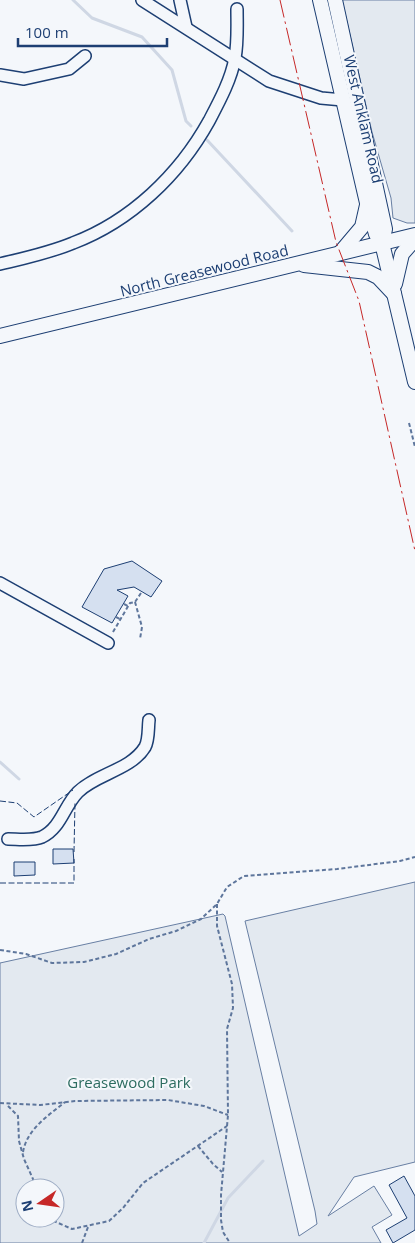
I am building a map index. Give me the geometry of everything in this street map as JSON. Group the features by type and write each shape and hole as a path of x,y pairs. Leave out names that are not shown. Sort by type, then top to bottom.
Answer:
{"main road":[{"name":"West Anklam Road","path":"320,0 367,203 376,234 382,243 415,382"},
{"name":"West Anklam Road","path":"335,0 385,229 382,243"},
{"path":"340,253 362,227 367,203"},
{"name":"North Greasewood Road","path":"0,336 415,235"},
{"path":"394,294 396,272 402,254 415,239"},
{"path":"294,264 368,272 378,277 394,294"}],"lane":[{"path":"142,0 269,81 321,98 343,100"},
{"path":"180,0 186,27"},
{"path":"0,264 50,252 75,243 124,216 146,199 185,160 221,99 235,59 237,9"},
{"path":"0,76 24,79 70,70 85,56"},
{"path":"0,583 110,637"},
{"path":"8,840 40,838 52,831 60,822 65,809 79,791 136,757 146,746 149,720"}],"path":[{"path":"409,423 415,447"},
{"path":"110,637 130,603 135,602 141,593"},
{"path":"135,602 142,627 140,639"},
{"path":"124,604 128,606"},
{"path":"116,617 120,619"},
{"path":"0,950 26,954 52,963 84,962 116,954 149,938 176,931 201,919 217,904 227,887 244,876 337,869 400,861 415,856"},
{"path":"217,904 217,926 232,992 233,1008 227,1029 228,1115 222,1172 221,1220 224,1232 230,1243"},
{"path":"0,1103 7,1105 168,1100 204,1106 228,1115"},
{"path":"22,1154 25,1139 43,1120 65,1102"},
{"path":"7,1105 18,1116 19,1141 22,1154 33,1178"},
{"path":"65,1226 72,1229 109,1221 123,1208 143,1183 227,1126"},
{"path":"198,1146 222,1172"},
{"path":"82,1243 88,1227"}],"green space":[{"path":"342,0 415,0 415,223 407,223 393,218 391,198 372,132"},
{"name":"Greasewood Park","path":"415,882 415,1162 354,1177 328,1216 374,1186 392,1215 372,1227 381,1243 0,1243 0,963 223,914 299,1236 317,1224 245,921"}],"building":[{"path":"132,561 162,581 151,597 134,587 117,590 128,596 112,623 82,607 104,569"},
{"path":"53,849 73,849 74,863 53,864"},
{"path":"14,862 35,862 35,875 14,876"},
{"path":"404,1176 415,1196 415,1230 393,1243 386,1230 407,1218 389,1185"}],"waterway":[{"path":"73,0 92,18 142,37 172,70 186,121 191,126"},
{"path":"207,140 292,231"},
{"path":"0,762 19,779"},
{"path":"204,1243 228,1198 263,1161"}],"fence":[{"path":"0,801 17,803 34,817 73,790"},
{"path":"74,852 75,802"},
{"path":"0,883 74,883 74,859"}],"power":[{"path":"280,0 336,242 359,301 415,551"}]}
